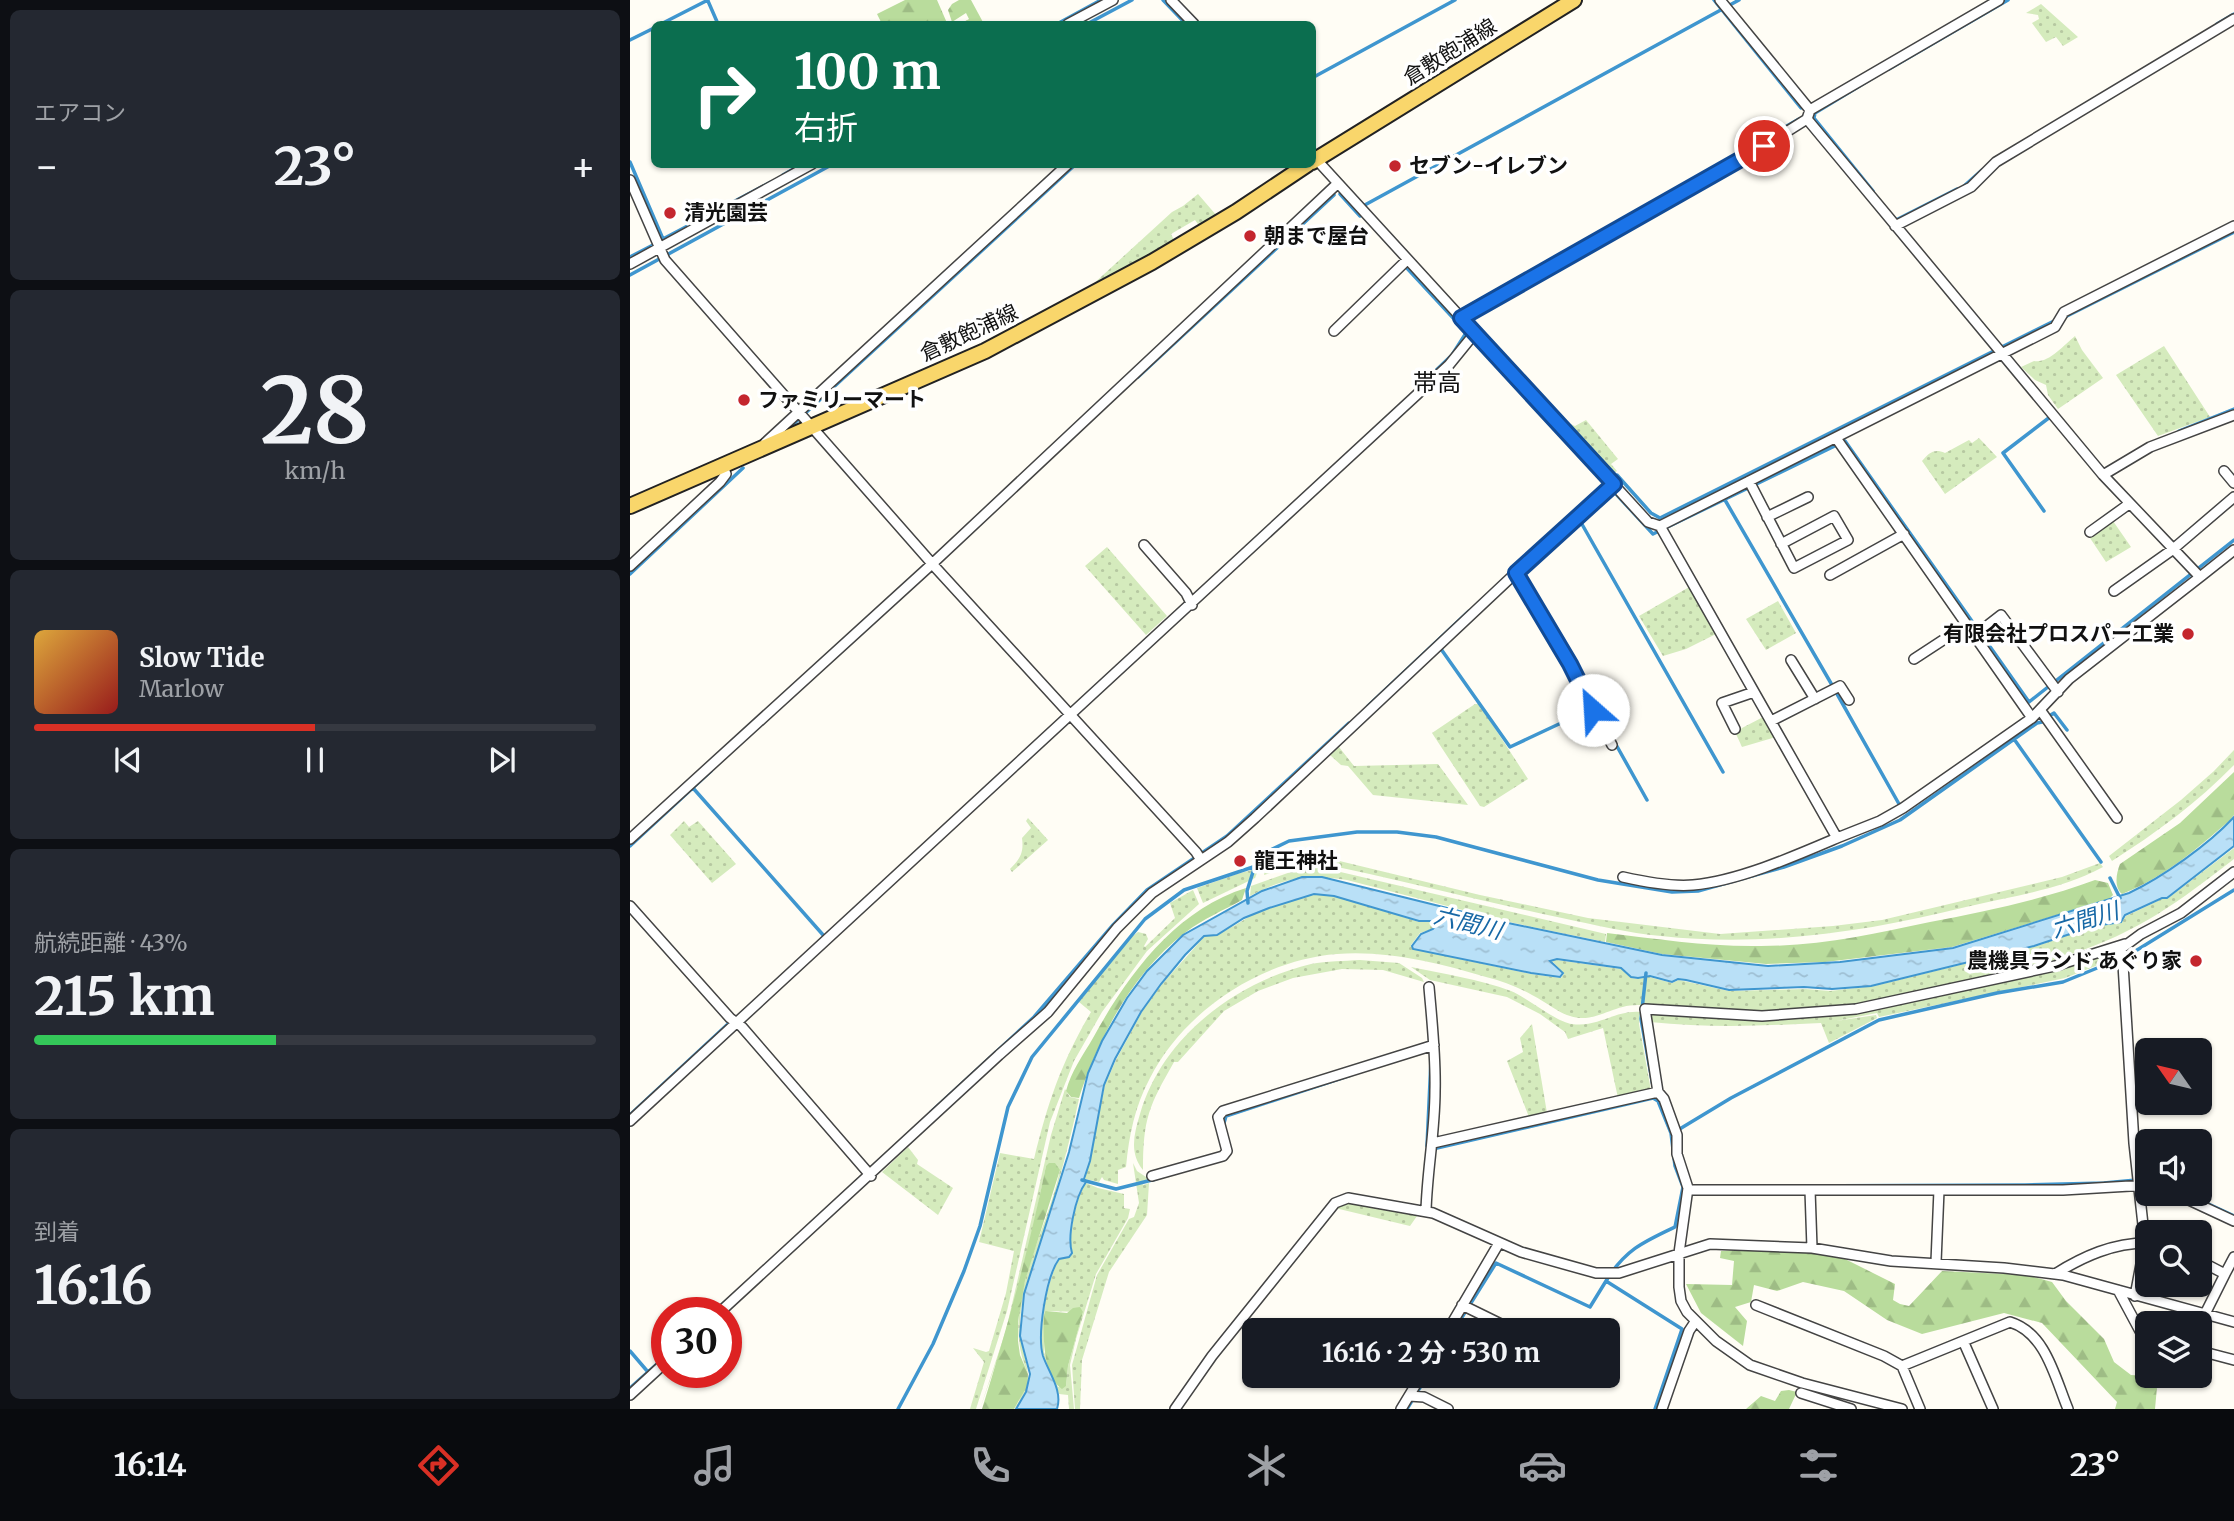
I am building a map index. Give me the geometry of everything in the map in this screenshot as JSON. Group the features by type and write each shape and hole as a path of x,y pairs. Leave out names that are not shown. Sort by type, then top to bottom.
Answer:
{"main road":[{"name":"倉敷飽浦線","path":"1316,158 1574,0"},
{"name":"倉敷飽浦線","path":"630,506 760,450 804,418 985,351 1152,262 1299,168"}],"street":[{"path":"1074,21 1113,0"},
{"path":"1461,318 1764,146 1809,115 1999,0"},
{"path":"1173,2 1191,21"},
{"path":"1725,5 1809,115 1998,351 2103,475 2196,572"},
{"path":"1898,225 1971,187 1996,162 2234,19"},
{"path":"1316,165 1334,187 1461,318 1473,336 1610,484 1648,522 1662,529 1837,838"},
{"path":"630,264 662,255 805,168"},
{"path":"760,450 804,418 1064,168"},
{"path":"630,180 662,255 934,565 1198,856"},
{"path":"630,839 934,565 1334,187"},
{"path":"1662,529 1839,441 1998,351 2055,327 2064,312 2234,226"},
{"path":"1334,331 1407,260"},
{"path":"630,1121 1069,712 1449,365 1473,336"},
{"path":"2103,475 2151,447 2234,415"},
{"path":"1839,441 1966,625 1977,634 2032,718"},
{"path":"630,566 720,482 726,474 723,466"},
{"path":"2224,471 2234,483"},
{"path":"736,1297 868,1172 1048,1012 1135,909 1152,893 1198,856 1228,842 1318,761 1610,484"},
{"path":"1751,485 1767,517 1781,544 1794,568 1847,540 1835,516 1781,544"},
{"path":"1767,517 1808,497"},
{"path":"2114,591 2172,550 2234,497"},
{"path":"2090,532 2129,504"},
{"path":"1830,575 1905,534"},
{"path":"1144,545 1190,601"},
{"path":"1623,877 1693,885 1780,861 1880,821 1903,808 2032,718 2041,711 2054,686 2069,678 2196,572 2234,550"},
{"path":"1516,573 1612,745"},
{"path":"1977,634 2001,615 2054,686"},
{"path":"1914,659 1966,625"},
{"path":"1791,660 1815,699"},
{"path":"1771,722 1840,686 1849,700"},
{"path":"1735,729 1722,704 1754,692"},
{"path":"2041,711 2117,818"},
{"path":"1655,1093 1645,1009 1762,1016 1856,1009 2124,953 2234,872"},
{"path":"630,905 868,1172"},
{"path":"2124,953 2136,1129"},
{"path":"1426,1211 1435,1091 1429,987"},
{"path":"1152,1176 1223,1156 1227,1151 1218,1117 1223,1111 1434,1045"},
{"path":"1432,1146 1655,1093 1664,1099 1677,1135 1677,1154 1687,1187 1679,1253 1681,1301 1695,1322 1749,1365 1802,1383 1902,1409"},
{"path":"1687,1187 1939,1190 2029,1185 2079,1189 2135,1183"},
{"path":"1810,1190 1812,1248"},
{"path":"1936,1262 1939,1190"},
{"path":"1175,1409 1212,1356 1335,1203 1348,1198 1426,1211 1499,1243 1589,1272 1619,1273 1710,1244 1812,1248 1891,1261 1936,1262 2055,1274 2135,1296"},
{"path":"2202,1206 2234,1221"},
{"path":"1457,1318 1466,1307 1499,1243"},
{"path":"2055,1274 2077,1261 2114,1246 2135,1244"},
{"path":"2206,1311 2234,1257"},
{"path":"2212,1267 2225,1274"},
{"path":"2118,1290 2135,1322"},
{"path":"2139,1297 2193,1311"},
{"path":"1756,1305 1884,1356 1902,1366 1920,1409"},
{"path":"1466,1307 1488,1318"},
{"path":"2212,1316 2234,1322"},
{"path":"1662,1409 1689,1331 1695,1322"},
{"path":"1902,1366 2010,1322 2024,1327 2039,1341 2068,1409"},
{"path":"1964,1343 1993,1409"},
{"path":"2212,1354 2234,1360"},
{"path":"630,1395 651,1376"},
{"path":"1401,1409 1416,1388"},
{"path":"1801,1393 1851,1409"},
{"path":"1412,1397 1424,1397 1448,1409"}],"green space":[{"path":"905,0 937,0 946,21 880,21 877,14"},
{"path":"959,0 971,0 982,21 965,21 969,19 966,13 952,21 948,10"},
{"path":"2041,4 2078,37 2063,46 2056,37 2046,42 2032,23 2039,19 2038,15 2026,13"},
{"path":"1198,194 1217,216 1200,227 1195,220 1171,234 1175,242 1093,288 1091,286 1172,212"},
{"path":"2075,336 2103,378 2058,409 2048,395 2046,385 2035,380 2021,367 2034,361 2045,360"},
{"path":"2164,346 2210,417 2158,436 2116,375"},
{"path":"1561,420 1575,426 1586,420 1618,459 1611,464 1617,471 1612,475"},
{"path":"1979,438 1997,457 1945,494 1922,461 1932,452 1945,453 1969,440 1972,443"},
{"path":"2113,521 2131,547 2106,562 2090,538"},
{"path":"1107,547 1167,616 1146,635 1085,566"},
{"path":"1691,586 1716,634 1686,649 1663,656 1639,616"},
{"path":"1778,601 1796,633 1766,650 1746,619"},
{"path":"1475,704 1479,704 1528,779 1484,807 1480,806 1432,733"},
{"path":"1765,716 1776,737 1742,747 1736,734"},
{"path":"1339,747 1354,766 1438,764 1468,805 1373,795 1348,766 1341,765 1330,755"},
{"path":"2234,750 2234,765 2206,792 2112,861 2109,856 2181,800"},
{"path":"2234,772 2234,815 2230,820 2165,871 2122,894 2116,880 2120,864 2180,823"},
{"path":"1028,818 1048,840 1012,872 1010,869 1022,852 1022,838 1031,828 1026,821"},
{"path":"684,821 689,827 698,821 736,864 712,883 670,835"},
{"path":"2234,848 2234,859 2195,889 2137,926 2071,954 2072,959 1933,990 1838,1007 1746,1012 1638,1005 1580,1018 1561,1012 1510,984 1393,956 1337,954 1280,966 1253,978 1204,1011 1183,1031 1165,1054 1140,1099 1126,1167 1118,1170 1118,1184 1102,1177 1099,1182 1085,1179 1105,1085 1142,1012 1162,984 1205,936 1220,933 1256,913 1295,899 1325,895 1419,922 1433,921 1436,924 1432,929 1420,933 1411,945 1413,949 1531,974 1561,978 1564,973 1551,960 1557,960 1621,969 1631,978 1649,977 1672,983 1679,980 1729,991 1830,991 1874,986 2037,946 2094,926 2121,923 2126,916 2167,899"},
{"path":"1323,857 1588,918 1720,934 1882,920 2062,877 2100,863 2103,867 2036,892 1891,924 1815,935 1738,940 1624,931 1319,863 1292,866 1264,875 1265,870 1298,858"},
{"path":"1319,867 1606,934 1605,942 1509,922 1347,880 1308,877 1286,881 1250,896 1251,886 1302,868"},
{"path":"1259,868 1255,878 1203,903 1197,888"},
{"path":"2095,880 2108,883 2113,895 2109,899 1952,947 1825,962 1766,964 1662,954 1606,942 1607,933 1742,946 1825,942 1993,909"},
{"path":"1246,888 1242,900 1193,927 1150,966 1120,1007 1108,1029 1079,1098 1071,1097 1066,1091 1074,1070 1106,1015 1138,969 1175,929 1197,912 1220,898"},
{"path":"1193,890 1199,904 1147,951 1102,1012 1074,1061 1050,1122 1007,1311 976,1409 970,1409 984,1362 973,1348 989,1351 1006,1293 1014,1251 979,1242 1000,1153 1034,1159 1056,1083 1091,1012 1079,1002 1130,938 1138,932 1146,934 1148,939 1145,947 1175,918 1170,903"},
{"path":"2105,954 2116,958 2065,978 1879,1017 1877,1013 1836,1021 1876,1015 1877,1018 1829,1043 1821,1023 1735,1026 1671,1024 1650,1022 1648,1013 1752,1019 1836,1013 1957,991"},
{"path":"1360,960 1399,963 1424,982 1383,970 1342,969 1293,978 1258,991 1224,1011 1178,1062 1174,1062 1159,1090 1146,1125 1143,1170 1134,1150 1140,1114 1165,1061 1184,1037 1230,999 1283,972 1311,964"},
{"path":"1411,967 1511,991 1558,1019 1572,1024 1590,1024 1622,1014 1640,1012 1639,1024 1651,1091 1618,1098 1603,1028 1568,1039 1565,1032 1540,1014 1507,997 1430,980"},
{"path":"1532,1024 1547,1113 1529,1117 1507,1061 1523,1052 1520,1038"},
{"path":"1065,1089 1070,1097 1079,1099 1058,1184 1023,1300 1020,1335 1028,1373 1020,1348 1018,1323 1021,1297 1060,1170 1046,1166 1007,1331 980,1409 1006,1330 1051,1135"},
{"path":"908,1147 918,1160 917,1164 953,1188 938,1215 882,1172"},
{"path":"1055,1163 1060,1170 1025,1281 1018,1321 1018,1341 1020,1355 1028,1374 1027,1386 1014,1409 982,1409 1017,1289 1046,1166"},
{"path":"1133,1163 1137,1171 1149,1179 1142,1182 1143,1185 1149,1183 1147,1215 1109,1272 1082,1360 1080,1409 1075,1409 1072,1365 1097,1275 1129,1219 1134,1217 1139,1203"},
{"path":"1086,1183 1124,1194 1124,1208 1130,1209 1128,1218 1096,1274 1076,1339 1070,1365 1074,1409 1069,1409 1068,1395 1059,1394 1044,1357 1042,1335 1047,1292 1055,1267 1060,1259 1070,1257 1072,1253 1072,1228","holes":["1046,1311 1083,1312 1068,1366 1066,1386 1058,1387 1044,1352"]},
{"path":"1347,1202 1417,1216 1410,1226 1335,1208"},
{"path":"1721,1251 1835,1254 1895,1284 1893,1300 1909,1306 1942,1271 2026,1275 2052,1282 2066,1301 2104,1339 2114,1362 2135,1375 2135,1388 2157,1388 2155,1409 2115,1409 2117,1402 2042,1323 2004,1313 1922,1334 1887,1320 1844,1291 1803,1282 1777,1291 1754,1285 1751,1302 1735,1307 1747,1321 1743,1346 1701,1313 1686,1284 1732,1285 1734,1261 1720,1258"},
{"path":"1080,1307 1083,1312 1068,1366 1066,1386 1062,1389 1051,1375 1048,1365 1044,1344 1044,1315 1046,1311 1067,1313"},
{"path":"1028,1375 1023,1399 1014,1409 1019,1401"},
{"path":"1781,1391 1797,1392 1789,1409 1746,1409 1761,1396 1775,1401"}],"water":[{"name":"六間川","path":"2234,817 2234,846 2167,898 2125,915 2121,922 2094,926 2034,946 1871,986 1729,990 1686,980 1678,979 1672,982 1650,976 1631,977 1621,968 1557,959 1550,961 1563,973 1560,977 1531,973 1413,949 1412,946 1421,934 1436,925 1433,921 1419,921 1334,896 1314,894 1244,918 1217,935 1204,936 1185,955 1141,1012 1104,1085 1090,1161 1084,1179 1086,1182 1078,1197 1073,1217 1072,1253 1069,1257 1059,1259 1054,1267 1044,1306 1041,1347 1057,1389 1057,1409 1016,1409 1026,1392 1030,1374 1020,1336 1024,1294 1069,1152 1088,1073 1102,1041 1127,998 1147,971 1183,935 1262,891 1302,877 1322,877 1508,923 1662,955 1768,966 1840,962 1953,948 2129,893 2185,859"}],"waterway":[{"path":"667,21 708,0"},
{"path":"1062,21 1101,0"},
{"path":"1093,21 1132,0"},
{"path":"1163,0 1183,21"},
{"path":"1316,76 1455,0"},
{"path":"1714,0 1801,108"},
{"path":"1363,206 1739,0"},
{"path":"1889,69 2008,0"},
{"path":"708,1 717,21"},
{"path":"2217,24 2234,14"},
{"path":"630,40 651,30"},
{"path":"1873,191 1814,118 1815,113 1876,76"},
{"path":"1460,311 1799,119"},
{"path":"630,162 663,239"},
{"path":"783,175 795,168"},
{"path":"630,275 826,168"},
{"path":"787,430 1072,168"},
{"path":"1964,186 1982,170"},
{"path":"661,240 771,182"},
{"path":"1896,220 1957,189"},
{"path":"1340,194 1360,216"},
{"path":"1138,377 1334,195"},
{"path":"2065,317 2234,232"},
{"path":"630,257 653,245"},
{"path":"1405,266 1653,534 1845,441 2029,702 2234,540"},
{"path":"1542,544 1617,475 1651,513 1660,518 2054,321"},
{"path":"1427,379 1452,355 1466,333"},
{"path":"2179,431 2234,409"},
{"path":"2044,511 2003,453 2050,417"},
{"path":"630,574 743,468"},
{"path":"1725,500 1899,804"},
{"path":"1579,519 1723,772"},
{"path":"1368,706 1469,611"},
{"path":"1441,649 1510,747 1591,709"},
{"path":"2049,716 2054,713 2067,730"},
{"path":"1248,903 1247,891 1258,856 1289,841 1357,832 1397,832 1436,837 1598,880 1672,892 1698,891 1784,867 1842,846 1900,820 2042,722"},
{"path":"931,1112 1034,1017 1113,925 1147,890 1227,836 1349,723"},
{"path":"2014,739 2101,862"},
{"path":"1614,741 1647,800"},
{"path":"630,846 711,771"},
{"path":"693,788 824,936"},
{"path":"898,1409 933,1344 964,1271 980,1226 1008,1107 1032,1057 1145,919 1184,890 1253,867"},
{"name":"六間川","path":"2110,878 2120,898"},
{"path":"1678,1130 1731,1098 1879,1020 1997,993 2063,982 2129,955 2234,890"},
{"path":"1646,973 1641,1019 1653,1086"},
{"path":"630,1115 729,1023"},
{"path":"1431,1060 1427,1146 1437,1148 1653,1098 1658,1101 1671,1133 1675,1166 1683,1187 1675,1227 1653,1237 1628,1254 1606,1281 1682,1329 1655,1409"},
{"path":"1224,1123 1226,1116 1351,1075"},
{"path":"1082,1180 1116,1189 1156,1179"},
{"path":"1751,1186 2025,1185 2135,1180"},
{"path":"1692,1186 1737,1186"},
{"path":"2212,1206 2234,1216"},
{"path":"1462,1318 1496,1263 1590,1307 1606,1281"},
{"path":"630,1351 648,1372"},
{"path":"630,1388 651,1369"},
{"path":"1407,1409 1420,1388"}],"place":[{"name":"セブン-イレブン","path":"1395,166"},
{"name":"清光園芸","path":"670,213"},
{"name":"朝まで屋台","path":"1250,236"},
{"name":"ファミリーマート","path":"744,400"},
{"name":"有限会社プロスパー工業","path":"2188,634"},
{"name":"龍王神社","path":"1240,861"},
{"name":"農機具ランド あぐり家","path":"2196,961"}],"district":[{"name":"帯高","path":"1437,383"}],"route":[{"path":"1593,710 1570,664 1516,573 1614,484 1461,318 1764,146"}]}
